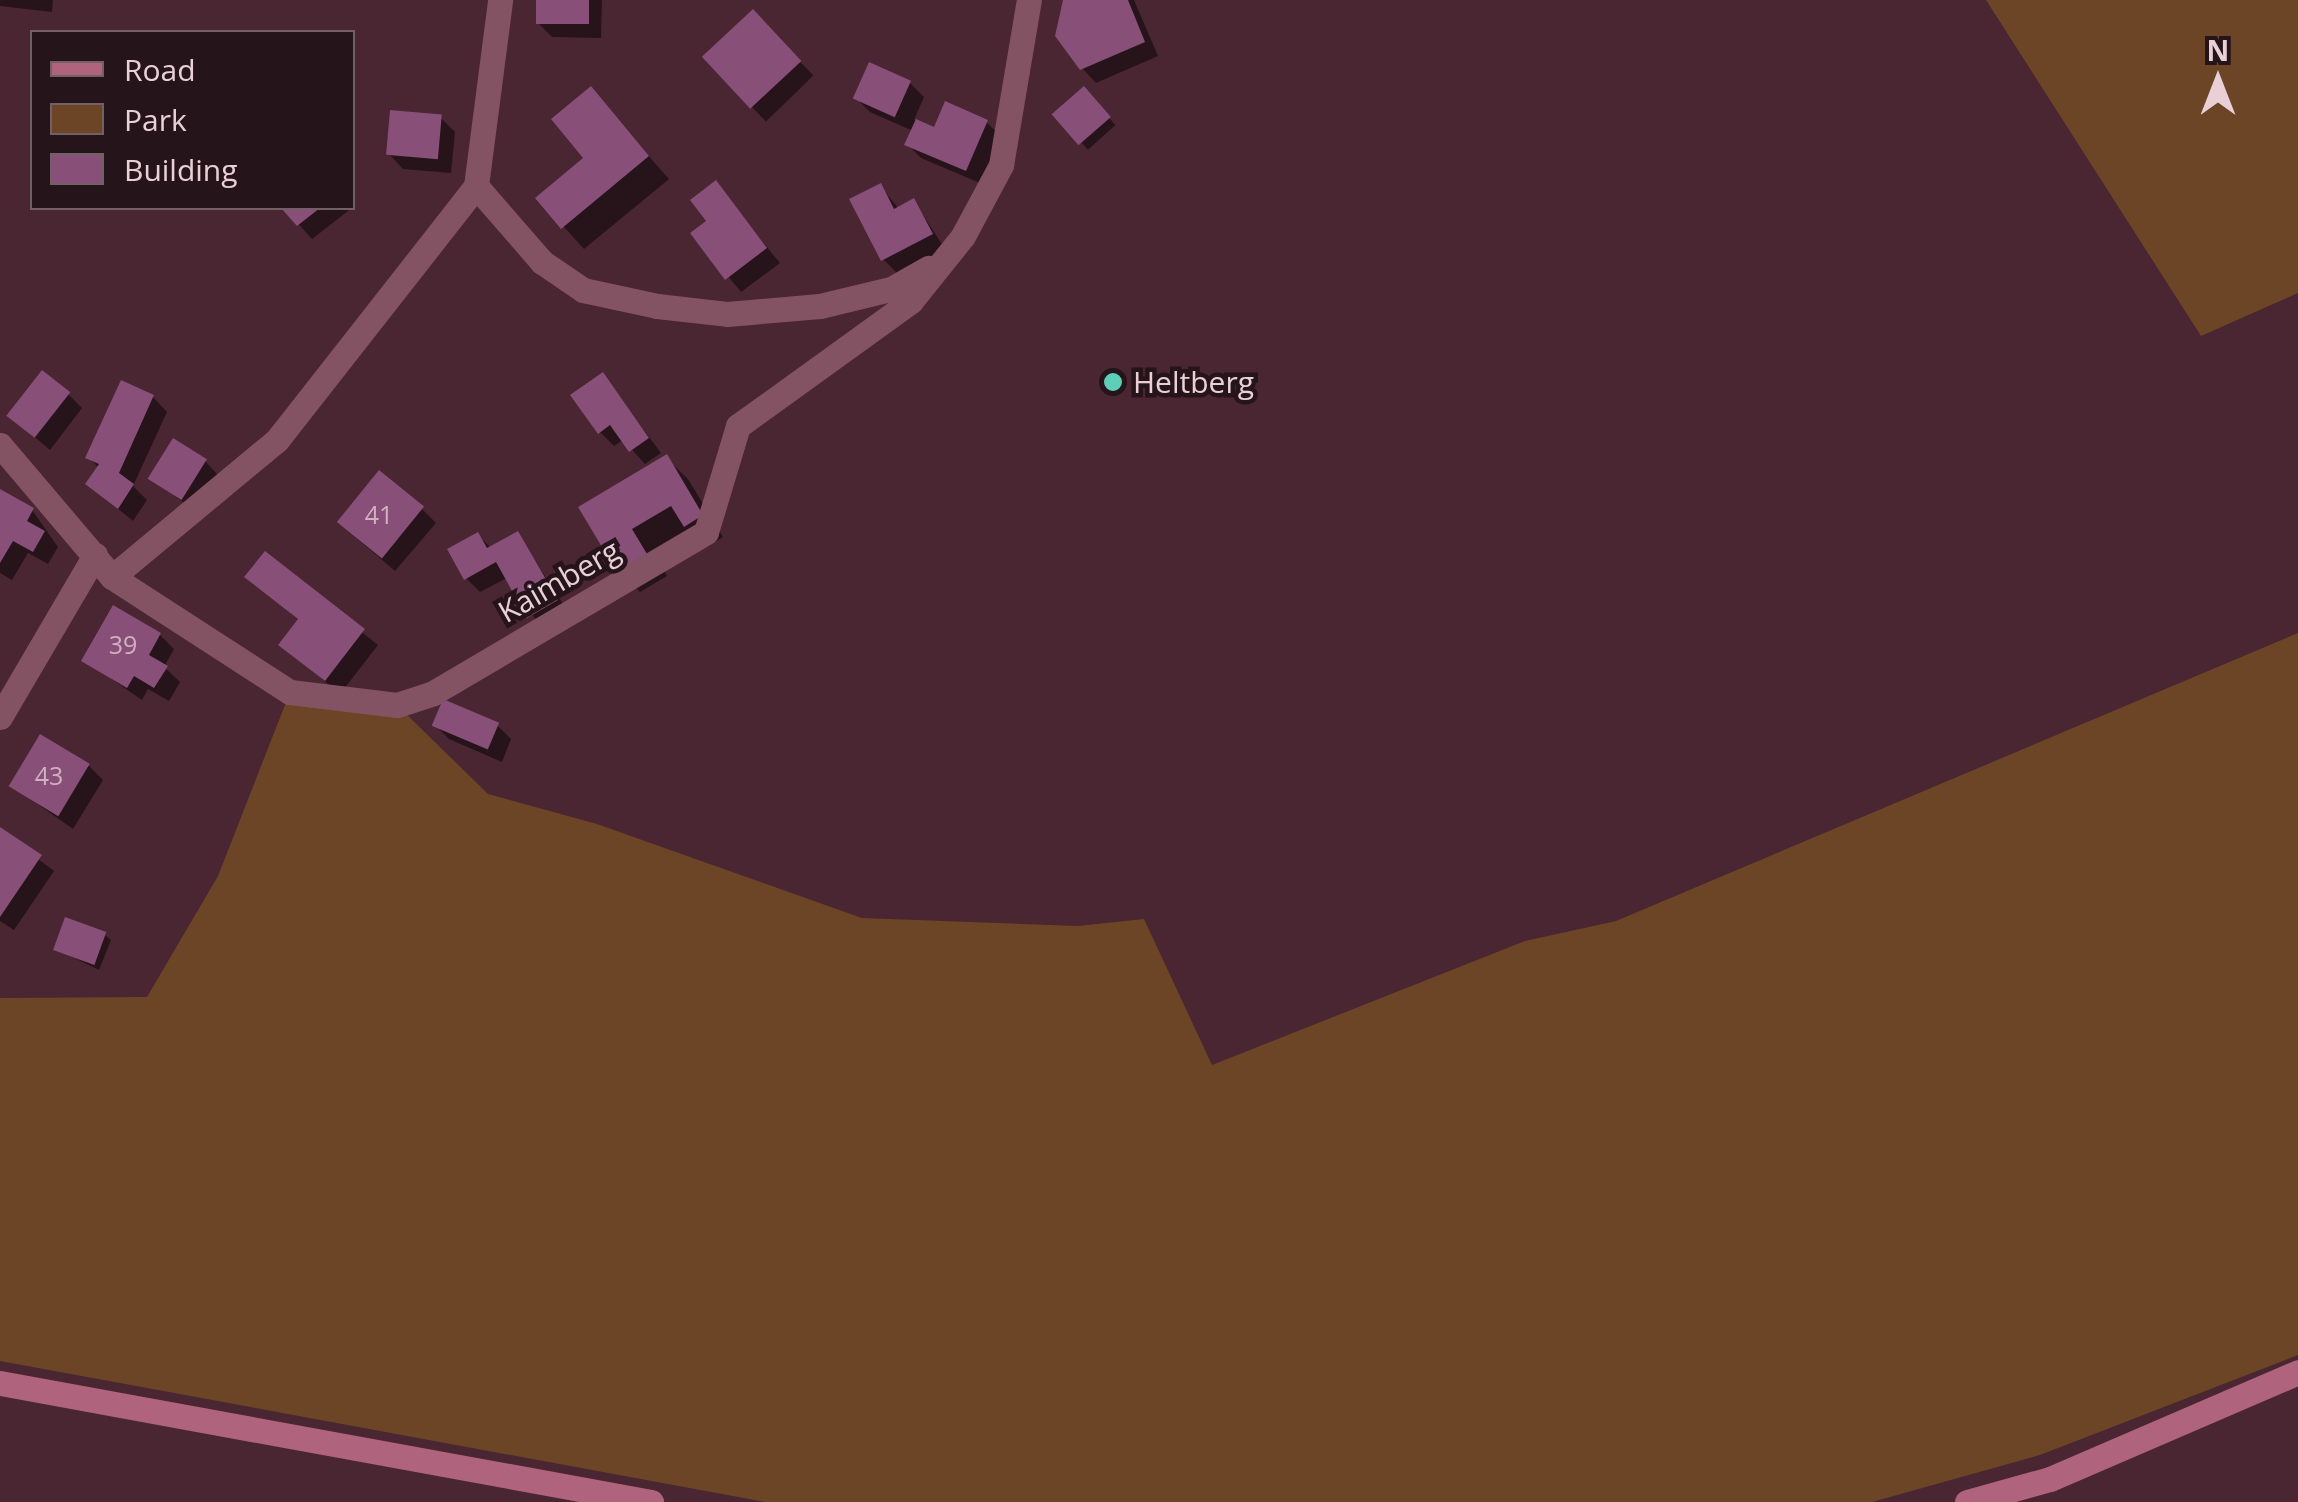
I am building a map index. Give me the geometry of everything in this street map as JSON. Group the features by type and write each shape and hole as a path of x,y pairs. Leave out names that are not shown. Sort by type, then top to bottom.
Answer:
{"main road":[{"path":"1967,1502 2050,1479 2298,1372"},
{"path":"0,1382 651,1502"}],"street":[{"path":"112,577 277,440 476,186 500,0"},
{"name":"Kaimberg","path":"0,444 112,577 290,692 397,705 433,692 706,532 738,426 910,301 936,264 963,236 1001,165 1029,0"},
{"name":"Kaimberg","path":"476,186 542,262 583,290 657,306 727,314 820,306 891,289 936,264"},
{"path":"0,716 95,555"}],"green space":[{"path":"1986,0 2298,0 2298,293 2201,336"},
{"path":"2298,633 2298,1355 2040,1455 1872,1502 766,1502 0,1361 0,998 147,997 218,876 290,692 397,705 488,794 597,824 862,918 1078,926 1144,919 1212,1065 1525,941 1616,921"}],"building":[{"path":"536,0 589,0 589,24 536,24"},
{"path":"1063,0 1128,0 1145,42 1080,70 1055,36"},
{"path":"753,9 801,61 750,109 702,57"},
{"path":"869,62 911,81 895,117 853,99"},
{"path":"591,86 649,156 561,229 535,198 583,158 551,119"},
{"path":"1084,86 1111,117 1078,145 1052,114"},
{"path":"945,101 988,120 966,171 904,145 916,119 934,127"},
{"path":"390,110 442,115 438,159 386,155"},
{"path":"716,180 767,248 725,280 690,233 706,221 690,200"},
{"path":"881,183 894,209 914,198 933,234 881,261 849,199"},
{"path":"283,210 317,210 297,226"},
{"path":"42,370 70,392 35,438 6,416"},
{"path":"603,372 649,438 629,452 610,425 598,434 570,395"},
{"path":"121,380 154,395 119,473 134,484 118,509 85,484 99,464 85,458"},
{"path":"173,438 207,459 181,500 148,479"},
{"path":"667,454 703,515 684,527 671,506 632,529 647,554 617,572 578,507"},
{"path":"379,470 424,507 382,559 337,522"},
{"path":"0,489 34,508 27,521 45,531 33,552 13,541 0,563"},
{"path":"518,531 558,600 527,618 496,562 464,580 447,549 478,532 487,548"},
{"path":"265,551 365,629 325,681 278,645 298,619 244,577"},
{"path":"113,605 161,633 149,655 168,666 154,688 134,676 127,688 81,661"},
{"path":"443,699 499,723 488,750 432,726"},
{"path":"40,734 90,764 58,816 9,786"},
{"path":"0,827 42,855 0,917"},
{"path":"65,917 106,932 94,965 53,950"}],"place":[{"name":"Heltberg","path":"1113,382"}]}
